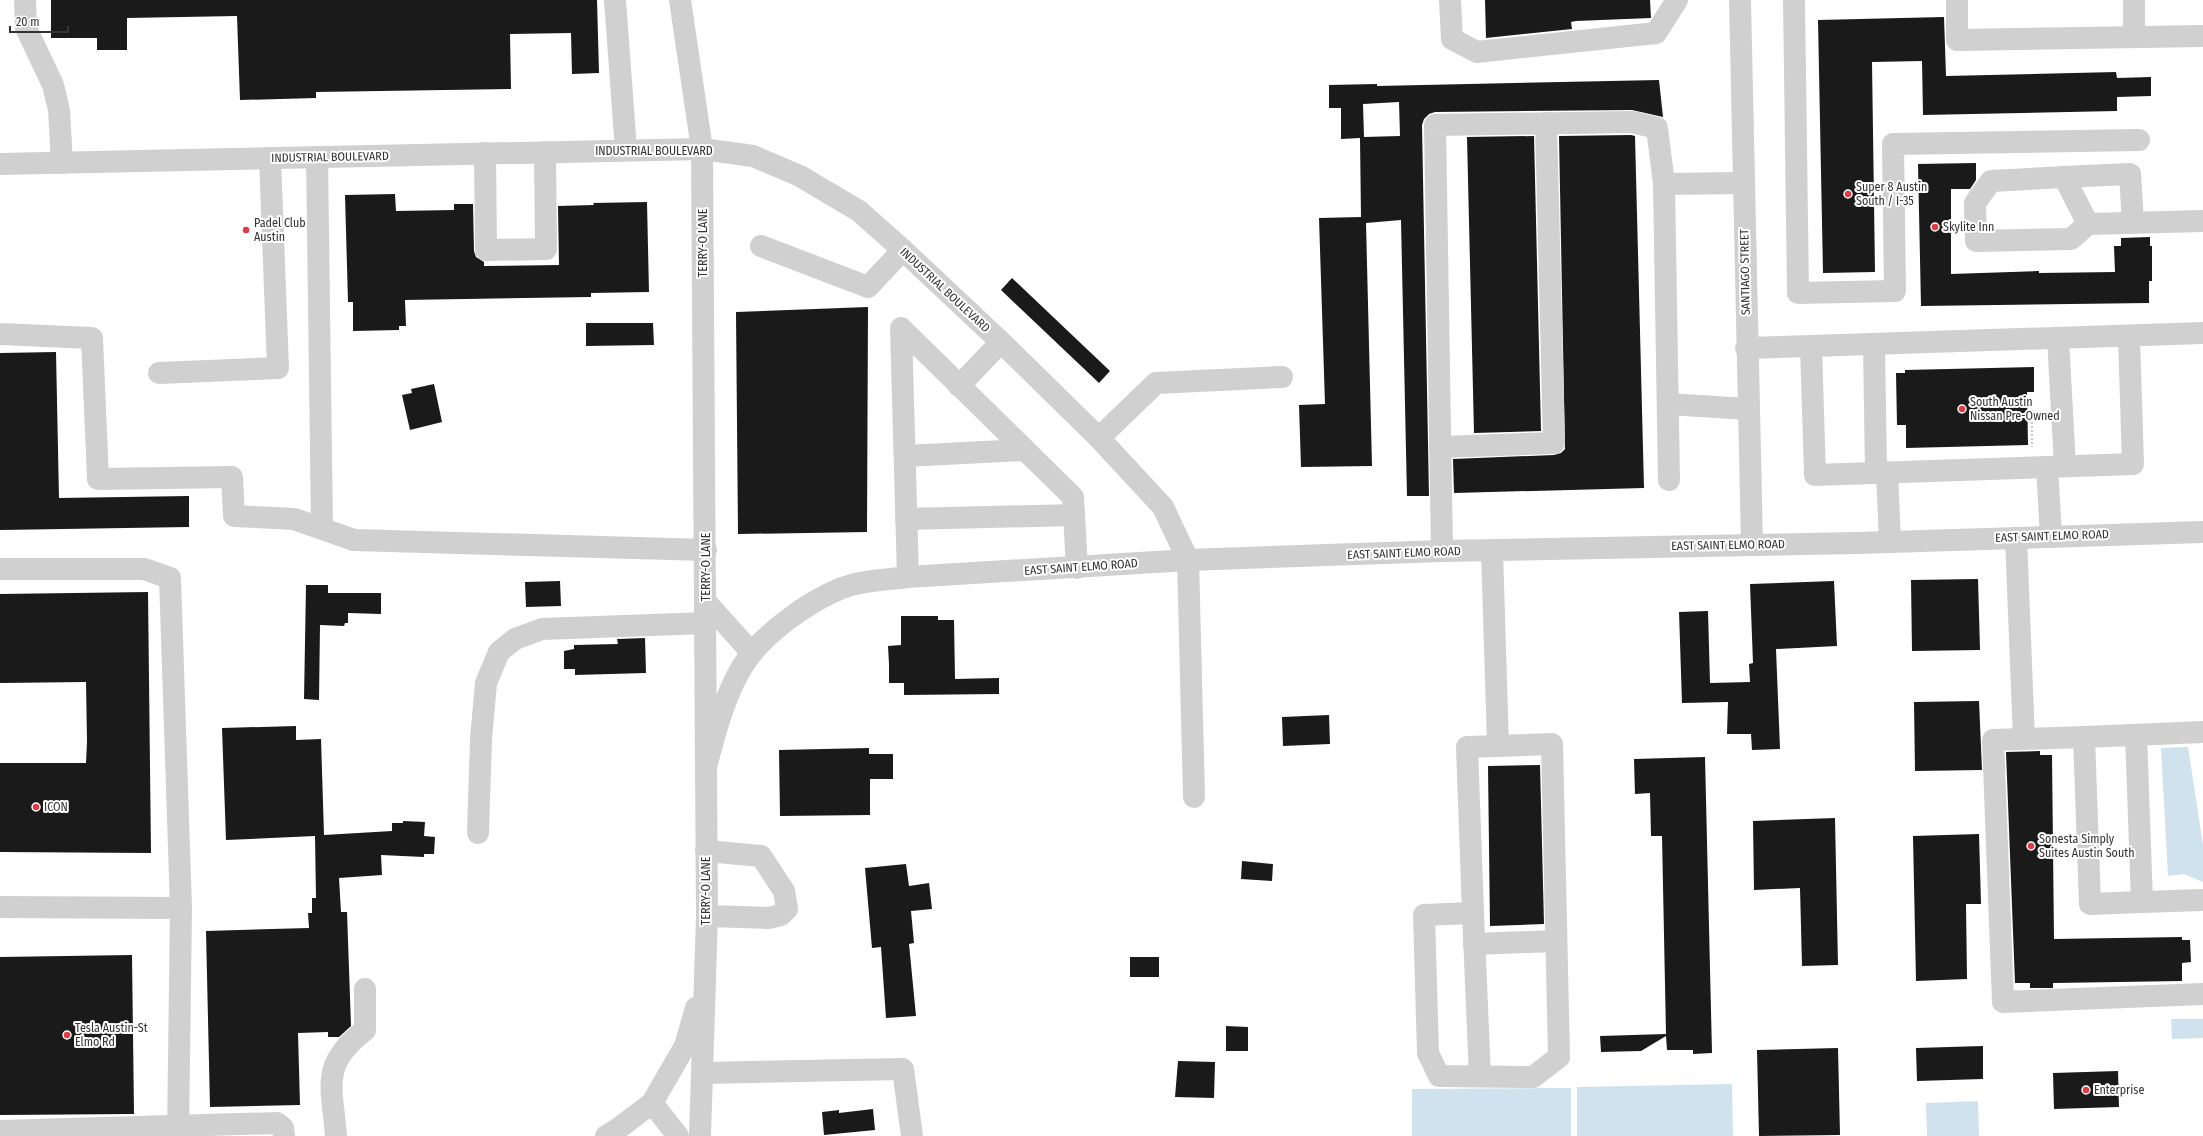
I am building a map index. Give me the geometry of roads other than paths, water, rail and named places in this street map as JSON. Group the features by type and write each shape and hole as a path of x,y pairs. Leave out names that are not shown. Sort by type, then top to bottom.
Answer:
{"street":[{"path":"25,0 26,28 53,85 58,104 62,163"},
{"path":"614,0 626,150"},
{"name":"TERRY-O LANE","path":"680,0 702,149 706,550 706,974 700,1136"},
{"path":"1450,0 1452,39 1477,52 1656,33 1677,0"},
{"name":"SANTIAGO STREET","path":"1740,0 1746,348 1752,544"},
{"path":"1794,0 1798,293 1895,291 1893,144 2139,140"},
{"path":"1957,0 1957,40 2203,36"},
{"path":"2134,0 2134,37"},
{"path":"1442,551 1435,125 1632,122 1657,128 1664,184 1669,480"},
{"path":"1440,447 1554,443 1546,123"},
{"name":"INDUSTRIAL BOULEVARD","path":"0,164 702,149 753,156 800,176 859,211 903,250 1002,342 1099,438 1163,507 1188,560"},
{"path":"485,153 486,250 546,249 545,152"},
{"path":"317,157 322,528"},
{"path":"159,373 278,368 270,158"},
{"path":"2133,223 2130,174 1991,181 1975,203 1976,241 2071,239 2088,224 2133,223 2203,221"},
{"path":"2064,177 2088,224"},
{"path":"1664,184 1743,183"},
{"path":"761,246 868,287 903,250"},
{"path":"908,577 901,328 1073,497 1077,568"},
{"path":"0,334 92,338 98,479 232,477 234,516 294,518 354,540 706,550"},
{"path":"1746,348 2203,334"},
{"path":"1811,346 1815,475 2133,464 2129,337"},
{"path":"2050,536 2056,467 2058,339"},
{"path":"960,386 1002,342"},
{"path":"1874,344 1882,473 1890,542"},
{"path":"1099,438 1156,383 1282,376"},
{"path":"1668,404 1748,409"},
{"path":"905,456 1025,450"},
{"path":"906,519 1074,515"},
{"name":"EAST SAINT ELMO ROAD","path":"706,767 716,727 725,704 742,667 752,653 800,611 843,587 908,577 1077,568 1188,560 1442,551 1890,542 2203,532"},
{"path":"2016,538 2024,739"},
{"path":"1492,550 1498,746"},
{"path":"1188,560 1194,797"},
{"path":"0,569 144,569 170,578 181,908 178,1131"},
{"path":"478,833 480,740 486,683 499,652 515,639 542,629 706,612 752,653"},
{"path":"2203,732 1993,740 2002,1002 2203,994"},
{"path":"2136,735 2142,902"},
{"path":"2084,736 2090,904 2203,900"},
{"path":"1473,914 1424,915 1428,1053 1439,1076 1533,1077 1559,1057 1552,744 1467,747 1480,1076"},
{"path":"706,851 761,856 784,891 787,909 781,915 768,918 706,916"},
{"path":"0,907 181,908"},
{"path":"1474,944 1556,941"},
{"path":"606,1136 620,1128 652,1103 685,1046 706,974"},
{"path":"336,1136 331,1076 335,1060 348,1043 365,1030 365,989"},
{"path":"703,1073 903,1069 912,1136"},
{"path":"652,1103 678,1136"},
{"path":"0,1131 178,1131 277,1123 283,1128 284,1136"}],"water":[{"path":"2188,747 2203,845 2203,882 2184,874 2168,876 2161,748"},
{"path":"2171,1019 2203,1019 2203,1038 2172,1039"},
{"path":"1732,1084 1733,1136 1577,1136 1577,1087"},
{"path":"1571,1088 1571,1136 1412,1136 1412,1089"},
{"path":"1978,1101 1979,1136 1927,1136 1926,1103"}],"place":[{"name":"Super 8 Austin South / I-35","path":"1848,194"},
{"name":"Skylite Inn","path":"1935,227"},
{"name":"Padel Club Austin","path":"246,230"},
{"name":"South Austin Nissan Pre-Owned","path":"1962,409"},
{"name":"ICON","path":"36,807"},
{"name":"Sonesta Simply Suites Austin South","path":"2031,846"},
{"name":"Tesla Austin-St Elmo Rd","path":"67,1035"},
{"name":"Enterprise","path":"2086,1090"}]}
